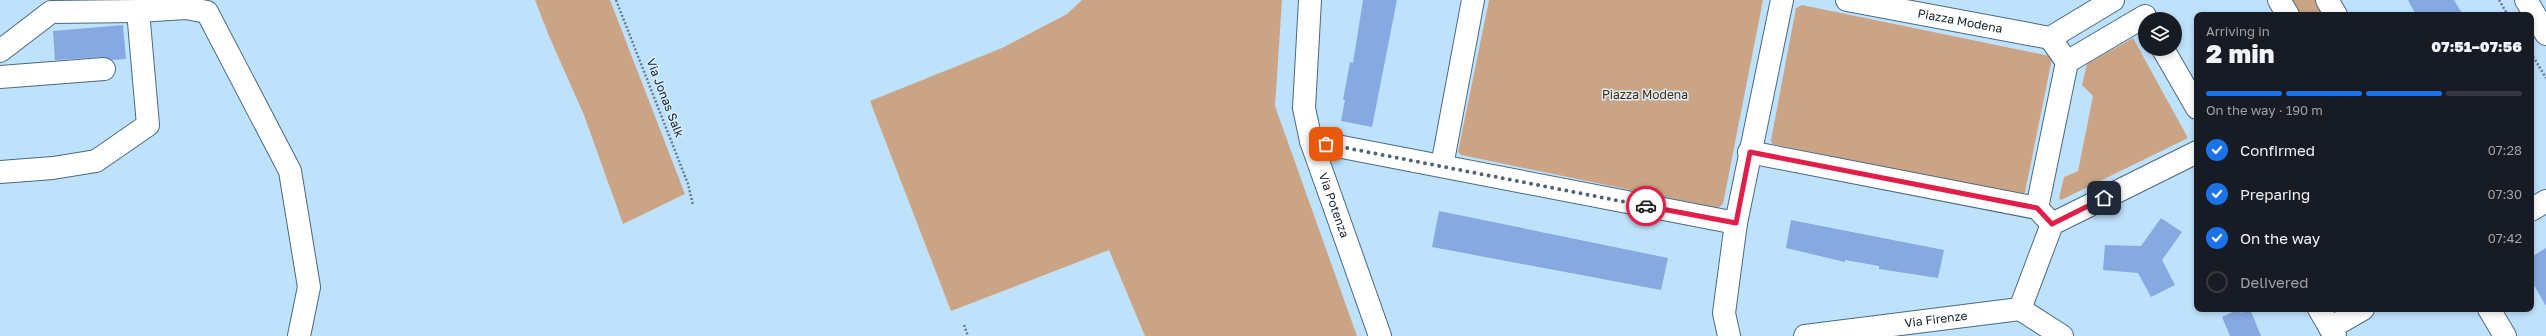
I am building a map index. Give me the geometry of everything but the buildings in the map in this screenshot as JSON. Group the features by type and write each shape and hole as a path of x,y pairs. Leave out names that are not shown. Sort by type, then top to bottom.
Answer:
{"street":[{"name":"Via Potenza","path":"1310,0 1304,108 1311,141 1380,336"},
{"path":"1442,166 1473,0"},
{"path":"1729,336 1724,313 1736,223 1782,0"},
{"name":"Piazza Modena","path":"1847,0 2050,38"},
{"path":"2067,62 2050,38 2113,0"},
{"path":"2279,0 2286,12"},
{"path":"2328,0 2334,12"},
{"path":"2526,0 2533,12"},
{"path":"0,51 50,12 138,11 186,8 207,12 290,171 309,287 299,336"},
{"path":"0,172 53,168 96,161 148,125 138,11"},
{"path":"2534,14 2546,34"},
{"path":"2037,208 2067,62 2138,15"},
{"path":"2168,56 2194,103"},
{"path":"0,77 104,69"},
{"path":"1311,141 1736,223"},
{"path":"1750,152 2037,208 2052,224"},
{"path":"2062,336 2020,309 2052,224 2194,153"},
{"path":"2534,208 2546,201"},
{"name":"Via Firenze","path":"1805,336 1891,331 2020,309"},
{"path":"2321,312 2333,332 2359,312"},
{"path":"2491,312 2505,336"}],"path":[{"name":"Via Jonas Salk","path":"616,0 688,184 693,204"},
{"path":"2499,0 2506,12"},
{"path":"2534,58 2546,78"},
{"path":"964,326 968,336"}],"green space":[{"path":"535,0 610,0 685,194 623,224 584,115 549,36"},
{"path":"1082,0 1282,0 1275,106 1357,336 1145,336 1109,250 951,311 870,101 1002,48 1067,14"},
{"name":"Piazza Modena","path":"1489,0 1763,0 1723,204 1718,208 1461,155 1458,152"},
{"path":"2286,0 2320,0 2327,12 2293,12"},
{"path":"1802,5 2050,56 2052,59 2025,192 2022,195 1772,144 1771,140 1796,8"},
{"path":"2133,38 2138,47 2138,56 2143,56 2188,138 2061,200 2059,198 2064,177 2078,171 2093,96 2082,85 2087,64"}],"way so far":[{"path":"1326,144 1646,206"}],"route":[{"path":"1646,206 1736,223 1750,152 2037,208 2052,224 2104,198"}]}
